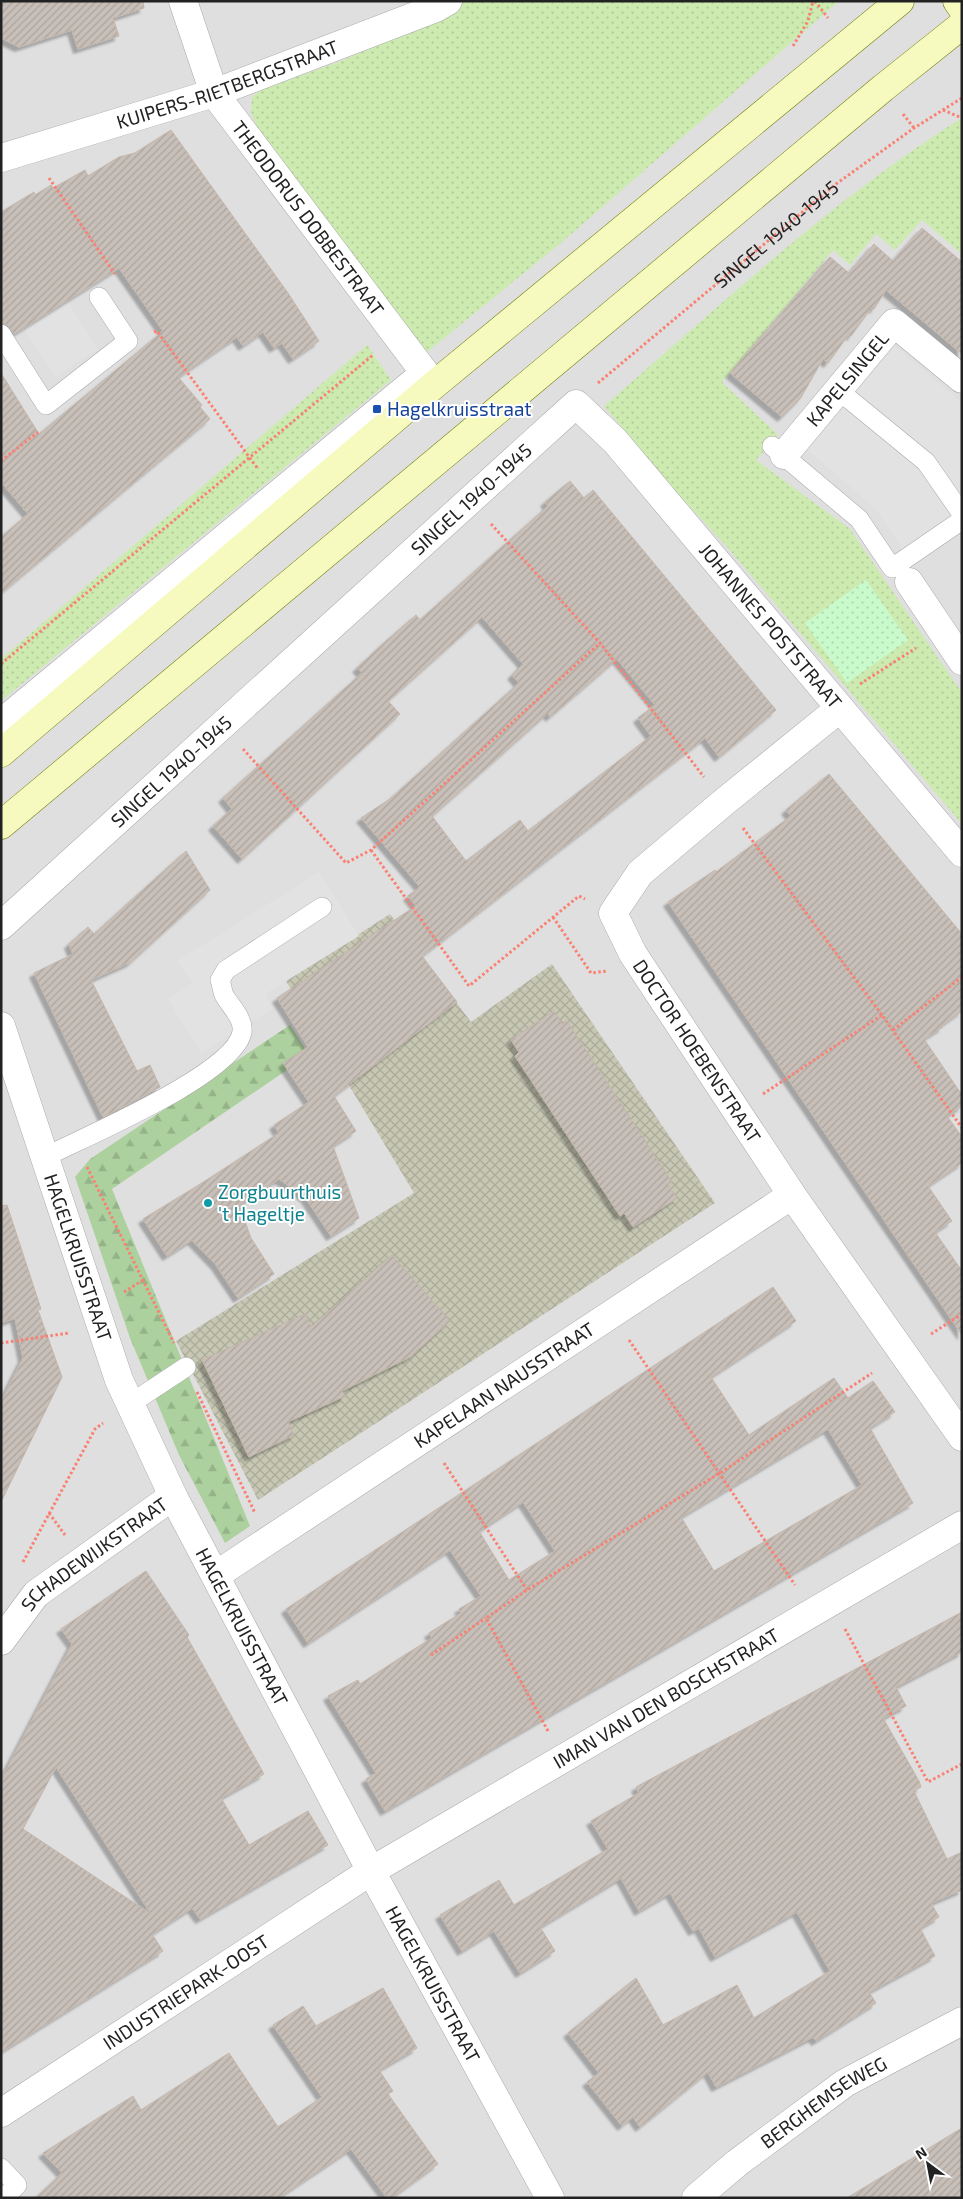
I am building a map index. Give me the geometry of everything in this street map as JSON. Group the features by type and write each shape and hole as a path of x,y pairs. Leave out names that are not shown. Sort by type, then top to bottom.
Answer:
{"main road":[{"path":"1,753 434,385 900,1"},
{"path":"957,1 962,8"},
{"path":"1,825 883,88 962,25"}],"street":[{"name":"THEODORUS DOBBESTRAAT","path":"183,1 214,93 425,373 277,496"},
{"name":"KUIPERS-RIETBERGSTRAAT","path":"1,158 214,93 436,8 448,1"},
{"name":"KAPELSINGEL","path":"778,450 838,390 894,324 962,379"},
{"name":"JOHANNES POSTSTRAAT","path":"576,404 615,441 962,853"},
{"name":"SINGEL 1940-1945","path":"1,926 576,404"},
{"path":"1,723 277,496"},
{"path":"909,582 962,661"},
{"path":"613,913 640,873 836,705"},
{"name":"DOCTOR HOEBENSTRAAT","path":"613,913 633,954 792,1194 962,1438"},
{"name":"HAGELKRUISSTRAAT","path":"1,1026 118,1380 174,1496 371,1871 550,2198"},
{"name":"KAPELAAN NAUSSTRAAT","path":"216,1575 612,1315 792,1194"},
{"name":"SCHADEWIJKSTRAAT","path":"1,1641 36,1594 174,1496"},
{"name":"IMAN VAN DEN BOSCHSTRAAT","path":"371,1871 962,1526"},
{"name":"INDUSTRIEPARK-OOST","path":"1,2113 371,1871"},
{"name":"BERGHEMSEWEG","path":"696,2198 737,2163 846,2083 962,2021"}],"lane":[{"path":"1,334 46,405 128,341 99,297"},
{"path":"838,390 926,462 962,514"},
{"path":"778,450 859,519 892,568 962,520"},
{"path":"45,1157 183,1089 233,1051 242,1032 240,1018 224,994 220,980 226,970 322,907"},
{"path":"130,1404 186,1367"},
{"path":"1,2168 17,2185 4,2198"}],"path":[{"name":"SINGEL 1940-1945","path":"576,404 836,184 914,128 962,98"},
{"path":"943,110 962,118"},
{"path":"29,149 116,276 99,297"},
{"path":"128,341 157,331 277,496"},
{"path":"1,664 396,335"},
{"path":"1,461 39,431 46,405"},
{"path":"836,705 942,632"},
{"path":"222,726 346,863 371,850 600,644"},
{"path":"371,850 469,986 579,896 613,913"},
{"path":"553,917 590,973 608,971 633,954"},
{"path":"893,1030 962,977"},
{"path":"738,1112 882,1015"},
{"name":"HAGELKRUISSTRAAT","path":"75,1142 186,1367 268,1541"},
{"path":"931,1334 962,1314"},
{"path":"612,1315 720,1474 822,1607 928,1782 962,1764"},
{"path":"1,1343 102,1328"},
{"path":"431,1655 527,1590 720,1474 872,1372"},
{"name":"SCHADEWIJKSTRAAT","path":"19,1570 94,1428 130,1404"},
{"path":"427,1436 527,1590"},
{"path":"486,1618 563,1758"}],"shaded area":[{"path":"1,1 962,1 962,2198 1,2198"},
{"path":"68,302 98,349 55,377 25,330"},
{"path":"892,344 962,403 962,509 903,550 875,508 804,447"},
{"path":"319,872 359,936 265,994 273,1008 201,1053 168,999 192,983 177,961"},
{"path":"390,914 471,1022 552,964 715,1203 258,1500 176,1341 414,1193 286,981"}],"green space":[{"path":"464,1 839,1 561,243 427,352 410,343 257,127 251,112 252,97 261,90 338,62 412,31"},
{"path":"962,118 962,254 922,220 895,250 876,234 850,265 833,250 722,382 778,435 756,460 850,529 962,693 962,824 728,548 670,485 604,406 822,218 914,150"},
{"path":"367,345 391,380 1,701 1,659"},
{"path":"866,580 908,640 847,683 805,623"},
{"path":"290,1025 309,1055 112,1189 250,1526 225,1543 179,1455 130,1338 75,1177 90,1159"}],"building":[{"path":"1,1 143,1 144,8 113,18 119,36 78,49 72,30 19,47 1,38"},
{"path":"171,130 288,293 319,341 293,359 282,343 274,348 263,332 243,346 237,337 178,377 202,405 200,407 210,419 1,593 1,537 28,514 1,482 1,373 39,434 163,331 119,268 14,334 7,324 1,323 1,212 34,192 35,195 51,185 53,188 85,170 88,176 119,157 135,153"},
{"path":"922,228 962,262 962,354 886,290 874,309 872,307 828,363 823,359 800,399 782,417 730,373 830,257 849,273 874,244 893,261"},
{"path":"570,481 584,498 593,490 776,710 719,757 705,738 422,956 457,1002 334,1096 356,1131 333,1146 359,1218 331,1236 305,1197 279,1179 239,1205 251,1238 274,1274 238,1298 216,1265 192,1240 167,1256 143,1219 279,1133 274,1125 309,1102 283,1063 308,1047 277,998 416,906 408,896 420,887 361,818 390,799 519,683 512,675 523,664 482,617 388,701 400,714 242,859 213,826 232,809 223,798 362,673 357,668 386,641 416,615 420,620 548,506 545,502","holes":["617,659 655,705 638,718 651,736 528,831 520,820 466,861 432,816 548,713 550,717"]},
{"path":"829,774 962,934 962,1011 942,1025 943,1027 924,1039 962,1095 962,1106 947,1116 962,1137 962,1163 928,1186 952,1221 935,1232 962,1271 962,1335 668,902 715,870 716,872 791,816 786,810"},
{"path":"186,851 210,890 131,962 91,980 137,1071 150,1065 160,1087 103,1117 34,973 73,954 69,944 88,927 94,934"},
{"path":"554,1011 562,1024 567,1021 672,1182 668,1184 677,1198 633,1227 624,1213 620,1216 515,1056 519,1052 511,1040"},
{"path":"7,1205 41,1309 38,1310 62,1377 1,1502 1,1402 23,1358 15,1318 1,1323 1,1206"},
{"path":"392,1255 450,1321 410,1357 342,1391 345,1396 288,1422 294,1435 249,1457 202,1360 305,1314 311,1327"},
{"path":"773,1287 796,1321 711,1377 749,1435 834,1378 848,1398 873,1381 895,1412 870,1428 913,1503 385,1811 366,1779 376,1773 328,1696 358,1680 360,1684 432,1638 429,1633 461,1613 459,1609 481,1596 450,1550 308,1643 286,1609","holes":["828,1429 862,1485 714,1571 681,1517","523,1502 555,1551 509,1580 479,1531"]},
{"path":"146,1571 189,1635 187,1637 264,1774 221,1798 249,1845 308,1811 328,1845 200,1919 192,1908 152,1934 163,1951 1,2052 1,1780 72,1644 61,1629","holes":["56,1767 151,1914 23,1829"]},
{"path":"962,1612 962,1652 896,1687 906,1706 883,1718 919,1781 921,1787 914,1791 947,1859 962,1852 962,1890 931,1903 939,1917 920,1928 935,1956 869,1992 876,2003 816,2041 813,2037 716,2087 708,2072 640,2127 633,2117 622,2126 587,2082 599,2073 568,2033 636,1978 663,2025 737,1985 754,2018 830,1971 797,1912 715,1957 699,1928 693,1931 670,1893 639,1911 621,1878 540,1927 555,1951 520,1973 494,1931 462,1951 440,1915 499,1880 514,1905 608,1849 591,1821 639,1793 636,1787"},
{"path":"383,1988 417,2048 379,2070 393,2091 388,2094 438,2164 391,2198 387,2198 351,2149 278,2198 36,2198 62,2173 43,2153 133,2096 141,2110 229,2053 278,2127 322,2097 273,2025 303,2006 316,2026"},
{"path":"962,2128 962,2198 847,2198"}],"place":[{"name":"Hagelkruisstraat","path":"377,409"},
{"name":"Zorgbuurthuis 't Hageltje","path":"208,1203"}]}
